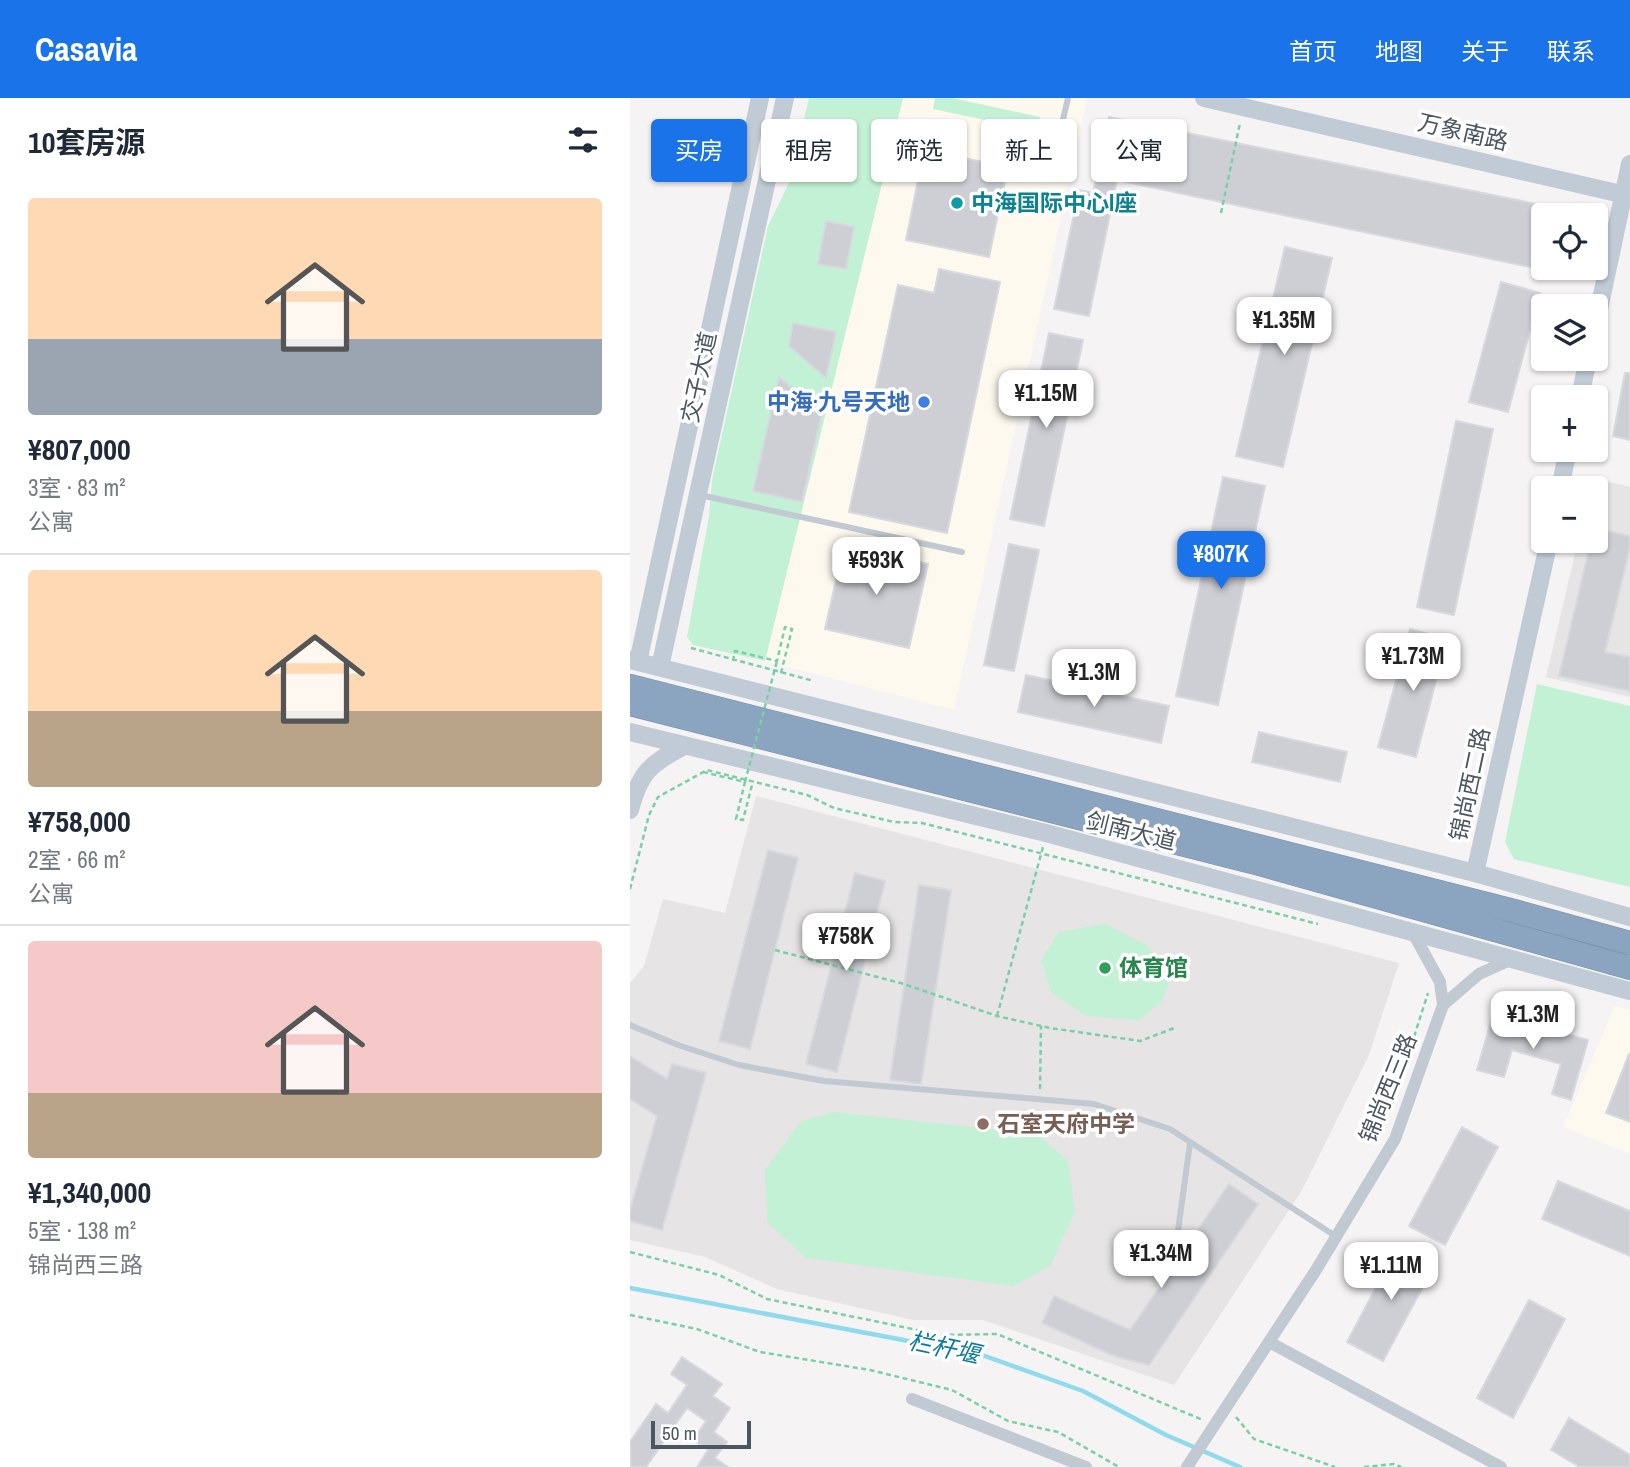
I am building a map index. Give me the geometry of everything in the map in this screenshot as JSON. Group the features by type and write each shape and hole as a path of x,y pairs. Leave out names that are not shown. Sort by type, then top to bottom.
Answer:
{"highway":[{"name":"剑南大道","path":"630,686 1518,912 1630,943"},
{"name":"剑南大道","path":"630,704 1252,862 1630,968"}],"main road":[{"name":"交子大道","path":"634,661 760,98"},
{"name":"交子大道","path":"660,667 785,98"},
{"name":"万象南路","path":"1204,98 1627,195"},
{"path":"1603,294 1627,195 1630,164"},
{"name":"锦尚西二路","path":"1475,873 1546,553"},
{"path":"634,661 1475,873 1630,917"},
{"path":"630,732 1046,833 1630,991"},
{"path":"630,810 637,784 657,761 684,746"},
{"path":"1252,862 1292,900"},
{"path":"1518,912 1561,897"}],"street":[{"path":"1411,930 1440,982 1443,1005"},
{"path":"1443,1005 1479,974 1514,958"},
{"name":"锦尚西三路","path":"1191,1462 1337,1237 1395,1139 1443,1005"},
{"path":"1269,1342 1501,1467"},
{"path":"912,1399 1086,1467"}],"lane":[{"path":"1063,119 1068,98"},
{"path":"698,495 962,552"},
{"path":"630,1024 678,1045 739,1065 824,1081 1094,1104 1170,1129 1337,1237"},
{"path":"1174,1260 1190,1143"}],"path":[{"path":"1221,212 1243,106"},
{"path":"753,781 743,820 736,819 785,627 792,629 781,673"},
{"path":"691,648 814,681"},
{"path":"733,661 735,651 777,661"},
{"path":"630,889 649,815 658,797 707,770 807,794 834,808 894,822 922,823 1325,926"},
{"path":"703,772 745,782"},
{"path":"997,1016 1046,833"},
{"path":"775,950 904,984 997,1016 1041,1026 1140,1041 1177,1027"},
{"path":"1396,1096 1429,990"},
{"path":"1040,1099 1041,1026"},
{"path":"630,1252 719,1275 766,1298 942,1335 997,1334 1215,1425"},
{"path":"630,1315 697,1329 760,1352 870,1370 952,1390 1008,1421 1058,1433 1119,1467"},
{"path":"1228,1406 1254,1439 1335,1467"},
{"path":"1364,1467 1394,1464 1401,1467"}],"shaded area":[{"path":"903,98 1087,98 1077,144 1077,119 981,119 981,182 1069,182 954,710 765,661 882,182 967,182 967,119 898,119"},
{"path":"1608,482 1630,487 1630,697 1546,677 1575,553 1608,553"},
{"name":"石室天府中学","path":"756,796 1399,963 1369,1055 1301,1192 1174,1385 983,1320 913,1320 777,1289 705,1257 630,1240 630,983 644,966 663,899 725,913"},
{"path":"1615,1006 1630,1010 1630,1154 1563,1127"}],"green space":[{"path":"809,98 903,98 898,119 871,119 871,182 882,182 765,661 693,645 687,637 709,516 712,480 768,226 789,182 857,182 857,119 804,119"},
{"path":"935,98 952,98 1040,117 981,119 933,109"},
{"path":"1537,684 1630,706 1630,887 1514,859 1505,842"},
{"name":"体育馆","path":"1105,924 1146,945 1172,976 1162,1001 1139,1020 1086,1016 1051,992 1041,960 1059,932"},
{"path":"833,1112 1037,1134 1068,1161 1075,1212 1050,1266 1014,1286 806,1258 767,1222 765,1170 800,1122"}],"building":[{"path":"1187,133 1532,203 1531,267 1126,182 1187,182"},
{"name":"中海国际中心I座","path":"967,159 981,162 981,182 1005,182 989,257 906,240 918,182 967,182"},
{"path":"1095,182 1117,182 1089,316 1054,309 1079,190 1093,193"},
{"path":"826,221 854,227 846,269 818,264"},
{"path":"1285,247 1332,258 1283,467 1236,456"},
{"name":"中海·九号天地","path":"939,269 1000,282 947,533 849,512 898,285 934,293"},
{"path":"1501,282 1540,293 1531,294 1531,326 1508,412 1469,402"},
{"path":"793,323 836,332 826,378 789,346"},
{"path":"1049,333 1083,340 1044,526 1010,519"},
{"path":"1625,373 1630,373 1630,440 1613,436"},
{"path":"779,377 822,413 802,502 753,491"},
{"path":"1456,421 1493,429 1454,615 1417,607"},
{"path":"1223,477 1265,486 1218,705 1176,696"},
{"path":"1608,531 1630,536 1630,547 1605,652 1630,657 1630,691 1559,676 1588,553 1608,553"},
{"path":"1009,544 1039,550 1014,671 984,665"},
{"path":"844,545 928,564 909,648 825,629"},
{"path":"1410,629 1447,639 1416,757 1378,747"},
{"path":"1026,675 1169,706 1161,743 1018,712"},
{"path":"1259,732 1347,752 1340,782 1252,762"},
{"path":"768,850 798,858 750,1049 719,1041"},
{"path":"855,873 885,881 837,1072 806,1064"},
{"path":"919,885 951,890 921,1084 890,1080"},
{"path":"1493,1014 1588,1040 1571,1100 1552,1094 1561,1064 1512,1050 1504,1077 1477,1070"},
{"path":"1630,1055 1630,1122 1606,1113"},
{"path":"630,1056 667,1079 672,1064 706,1073 662,1230 630,1221 630,1211 657,1116 630,1099"},
{"path":"1462,1127 1498,1147 1445,1245 1409,1226"},
{"path":"1558,1181 1630,1211 1630,1256 1542,1219"},
{"path":"1229,1184 1258,1204 1149,1365 1114,1356 1042,1323 1054,1296 1130,1330 1174,1266 1179,1263 1180,1256"},
{"path":"1399,1244 1436,1263 1383,1361 1347,1342"},
{"path":"1529,1300 1565,1319 1513,1418 1477,1398"},
{"path":"682,1357 722,1384 713,1396 730,1408 714,1432 727,1442 715,1458 728,1467 697,1467 708,1450 693,1440 706,1421 687,1408 646,1467 631,1467 630,1442 656,1404 668,1413 687,1385 671,1374"},
{"path":"1569,1418 1630,1455 1630,1467 1580,1467 1551,1450"}],"waterway":[{"name":"栏杆堰","path":"630,1288 982,1355 1083,1391 1166,1435 1240,1467"}],"place":[{"name":"中海国际中心I座","path":"957,203"},
{"name":"中海·九号天地","path":"924,402"},
{"name":"体育馆","path":"1105,968"},
{"name":"石室天府中学","path":"983,1124"}]}
